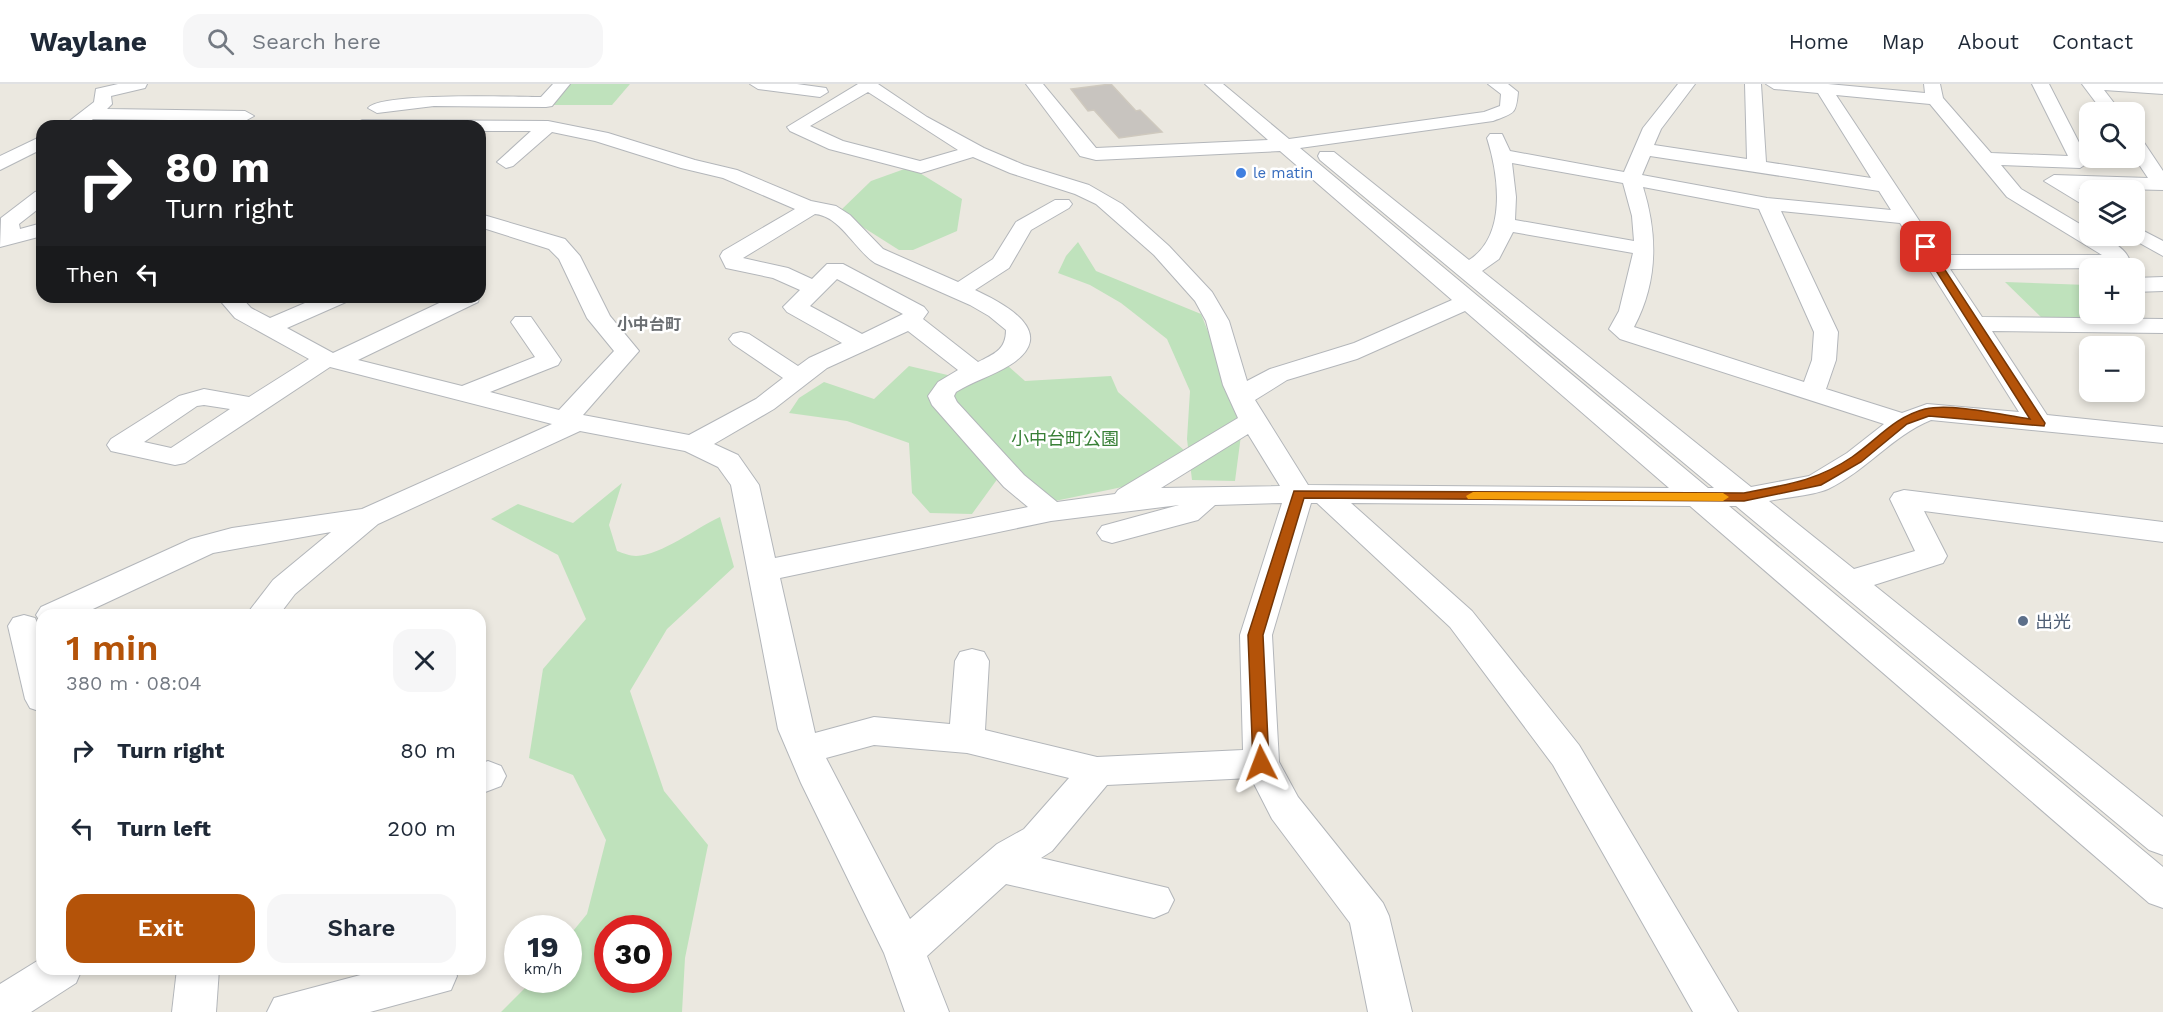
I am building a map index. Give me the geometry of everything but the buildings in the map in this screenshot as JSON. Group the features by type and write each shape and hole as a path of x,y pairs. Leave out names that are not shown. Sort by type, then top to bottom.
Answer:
{"street":[{"path":"82,120 103,104 95,88 139,84"},
{"path":"410,102 431,88 442,84"},
{"path":"365,120 379,101 546,102 561,84"},
{"path":"760,84 820,92"},
{"path":"1034,84 1087,152 1296,144 1487,117 1508,109 1507,87"},
{"path":"1213,84 1468,271 2163,839"},
{"path":"1238,84 1296,144 1467,302 2163,891"},
{"path":"1687,84 1652,128 1631,179 1642,216 1645,249 1631,311 1622,329 1628,334 1813,391 1903,422"},
{"path":"1753,84 1757,166"},
{"path":"1774,84 1824,90 1934,92 2014,193 2118,256 2119,262 1935,262"},
{"path":"1986,159 2080,162 2046,90 2040,84"},
{"path":"2090,84 2163,89"},
{"path":"2090,84 2104,102"},
{"path":"974,151 921,167 836,145 796,127 868,85 930,129 974,151 1018,169 1083,190 1117,210 1193,284 1212,310 1248,409 1312,494 1461,619 1566,755 1716,1012"},
{"path":"1824,90 2039,423"},
{"path":"91,114 245,116"},
{"path":"1468,271 1493,253 1506,225 1504,156 1487,117"},
{"path":"486,126 548,126 612,137 690,165 734,175 811,208 830,211 880,257 959,291 1006,316 1018,331 1017,343 1003,360 943,390 941,396 945,405 1014,481 1051,512"},
{"path":"506,162 548,126"},
{"path":"0,165 36,145"},
{"path":"2145,148 2162,184 2145,184"},
{"path":"1644,149 1886,186"},
{"path":"1504,156 1767,204 1907,219"},
{"path":"0,165 36,165"},
{"path":"2079,182 2054,181 2079,196"},
{"path":"36,201 8,222 5,239 36,231"},
{"path":"959,291 1001,263 1023,226 1062,204"},
{"path":"1767,204 1826,332 1824,360 1813,391"},
{"path":"811,208 731,255 734,263 780,273 815,288"},
{"path":"267,609 284,587 368,517 571,420 627,351 599,318 569,256 557,244 486,222"},
{"path":"1506,225 1645,249"},
{"path":"486,233 503,226"},
{"path":"2145,239 2163,250"},
{"path":"693,444 765,404 818,363 910,321 916,312 835,269 795,307 860,343"},
{"path":"2145,285 2163,284"},
{"path":"1121,501 1248,409 1253,386 1275,374 1347,355 1467,302"},
{"path":"234,303 243,313 330,360 571,420 693,444 728,460 745,485 796,729 807,749 819,783 904,950 926,1011"},
{"path":"269,327 324,303"},
{"path":"254,406 330,360 457,303"},
{"path":"910,321 975,372"},
{"path":"466,393 549,360 523,322"},
{"path":"1975,324 2163,326"},
{"path":"741,339 799,378"},
{"path":"762,572 1051,512 1121,501 1208,495 1312,494 1744,497 1817,483 1857,459 1903,422 1928,412 1950,412 2163,435"},
{"path":"1312,494 1256,635 1261,763 1285,808 1369,916 1390,1012"},
{"path":"1112,533 1188,513 1208,495"},
{"path":"1848,582 1932,556 1904,499 2163,532"},
{"path":"62,609 202,546 232,538 368,517"},
{"path":"29,624 36,664"},
{"path":"967,739 972,661"},
{"path":"807,749 874,731 967,739 1097,771 1261,763"},
{"path":"904,950 1000,866 1038,840 1097,771"},
{"path":"1000,866 1154,900"},
{"path":"0,1008 52,975"},
{"path":"194,1012 197,975"},
{"path":"289,1012 436,976"}],"green space":[{"path":"566,84 630,84 612,105 547,105"},
{"path":"910,167 962,199 957,231 913,250 899,250 839,212 871,181"},
{"path":"1078,242 1096,271 1201,314 1243,420 1235,481 1192,480 1187,439 1190,391 1167,339 1121,303 1090,285 1058,273 1066,256"},
{"path":"2005,282 2079,285 2079,322 2045,321"},
{"name":"小中台町公園","path":"909,366 969,380 1008,366 1025,381 1111,376 1118,392 1185,451 1132,485 1050,502 1001,474 972,514 930,513 912,493 909,443 847,421 789,413 799,398 824,382 874,399"},
{"path":"622,483 609,525 617,551 636,556 657,551 720,517 734,567 667,629 630,691 664,791 708,845 685,958 682,1012 501,1012 520,993 582,993 582,920 587,914 606,840 573,775 529,758 543,669 586,619 558,555 491,519 518,504 573,523"}],"slow traffic":[{"path":"1473,496 1723,497"}],"place":[{"name":"le matin","path":"1241,173"},
{"name":"出光","path":"2023,621"}],"district":[{"name":"小中台町","path":"649,324"}],"route":[{"path":"1261,763 1256,635 1299,494 1744,497 1817,483 1857,459 1903,422 1928,412 1950,412 2039,423 1926,247"}]}
